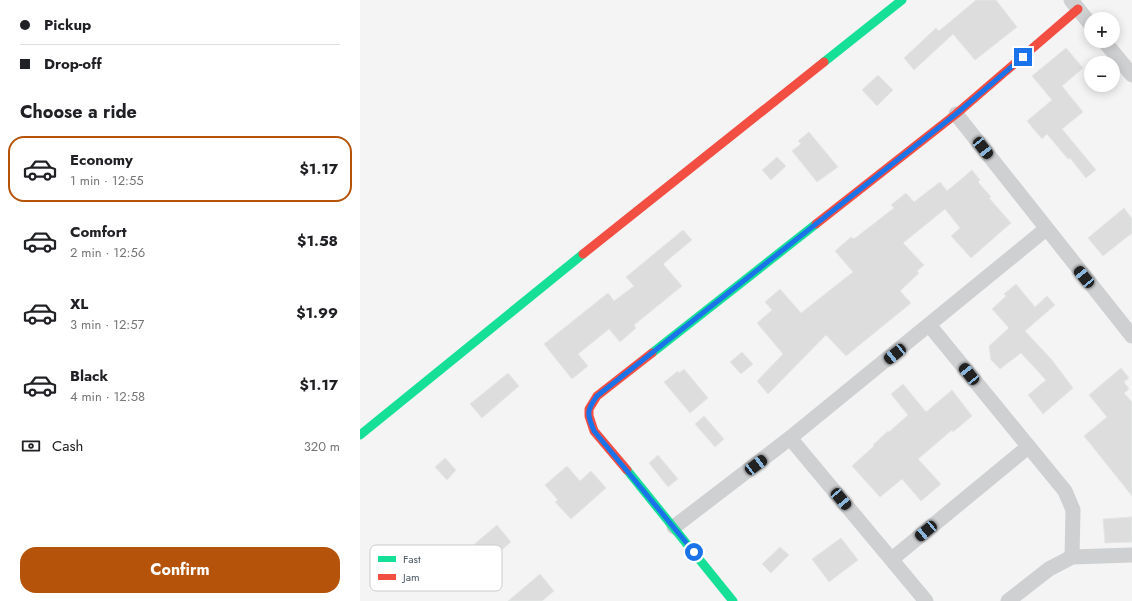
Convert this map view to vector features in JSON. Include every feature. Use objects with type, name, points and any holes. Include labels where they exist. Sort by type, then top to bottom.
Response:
[{"type":"street","points":[[360,435],[653,197],[902,0]]},
{"type":"street","points":[[733,601],[594,431],[588,416],[589,407],[597,396],[956,114],[1075,5],[1084,16]]},
{"type":"street","points":[[1110,48],[1132,75]]},
{"type":"street","points":[[956,114],[1046,230],[1132,336]]},
{"type":"street","points":[[674,527],[790,438],[930,326],[1046,230]]},
{"type":"street","points":[[930,326],[1065,491],[1073,510],[1072,557]]},
{"type":"street","points":[[790,438],[926,601]]},
{"type":"street","points":[[892,559],[1028,447]]},
{"type":"street","points":[[1008,601],[1049,569],[1072,557],[1132,555]]},
{"type":"building","points":[[976,0],[996,0],[1017,27],[975,60],[953,34],[914,70],[904,58],[936,28],[939,31]]},
{"type":"building","points":[[1066,48],[1083,68],[1062,86],[1083,112],[1062,129],[1096,170],[1086,178],[1070,158],[1068,159],[1047,134],[1042,139],[1027,121],[1052,100],[1032,76]]},
{"type":"building","points":[[878,75],[893,90],[877,106],[862,90]]},
{"type":"building","points":[[809,132],[838,167],[817,182],[792,151],[801,144],[798,141]]},
{"type":"building","points":[[777,157],[786,166],[771,180],[762,170]]},
{"type":"building","points":[[972,170],[980,180],[978,182],[991,197],[989,198],[1011,223],[971,258],[951,236],[960,228],[945,209],[903,243],[924,265],[917,271],[919,273],[900,291],[911,303],[846,356],[826,335],[768,394],[757,381],[783,354],[757,323],[772,310],[765,302],[780,289],[801,313],[853,272],[835,251],[851,237],[854,239],[894,208],[891,205],[906,193],[914,202],[940,182],[947,191]]},
{"type":"building","points":[[1124,208],[1132,219],[1132,233],[1103,256],[1088,238]]},
{"type":"building","points":[[683,230],[692,240],[663,264],[682,286],[634,325],[636,328],[620,342],[609,329],[578,354],[588,366],[572,379],[544,344],[608,293],[614,301],[634,286],[626,277]]},
{"type":"building","points":[[1016,284],[1035,307],[1047,296],[1055,305],[1025,331],[1052,360],[1073,388],[1043,414],[1028,395],[1046,380],[1021,353],[1000,369],[991,360],[989,346],[1009,328],[992,309],[1006,296],[1004,294]]},
{"type":"building","points":[[742,352],[753,364],[741,374],[730,362]]},
{"type":"building","points":[[1121,368],[1129,378],[1124,382],[1129,389],[1124,393],[1132,402],[1132,496],[1084,436],[1107,417],[1089,395]]},
{"type":"building","points":[[684,369],[708,398],[690,413],[664,382],[678,371],[679,373]]},
{"type":"building","points":[[508,373],[519,386],[482,418],[470,404]]},
{"type":"building","points":[[903,384],[926,412],[952,390],[972,416],[953,432],[952,430],[918,459],[941,484],[921,501],[902,479],[880,497],[852,466],[888,431],[889,432],[908,415],[891,394]]},
{"type":"building","points":[[704,416],[724,439],[715,447],[695,424]]},
{"type":"building","points":[[658,455],[678,479],[668,487],[649,463]]},
{"type":"building","points":[[445,458],[456,470],[447,480],[435,467]]},
{"type":"building","points":[[567,466],[580,481],[591,471],[606,488],[571,519],[555,502],[558,500],[545,485]]},
{"type":"building","points":[[1132,517],[1132,542],[1105,543],[1103,519]]},
{"type":"building","points":[[497,525],[511,542],[502,550],[502,545],[473,545]]},
{"type":"building","points":[[841,538],[858,560],[829,582],[812,559]]},
{"type":"building","points":[[780,547],[789,555],[771,573],[762,564]]},
{"type":"building","points":[[540,574],[554,591],[542,601],[508,601]]},
{"type":"traffic: fast","points":[[824,62],[902,0]]},
{"type":"traffic: fast","points":[[652,353],[816,224]]},
{"type":"traffic: fast","points":[[360,435],[583,254]]},
{"type":"traffic: fast","points":[[627,470],[733,601]]},
{"type":"traffic: jam","points":[[816,224],[956,114],[1078,9]]},
{"type":"traffic: jam","points":[[583,254],[824,62]]},
{"type":"traffic: jam","points":[[627,470],[594,431],[589,416],[589,409],[597,396],[652,353]]},
{"type":"route","points":[[694,552],[594,431],[588,416],[589,407],[597,396],[956,114],[1023,57]]}]
